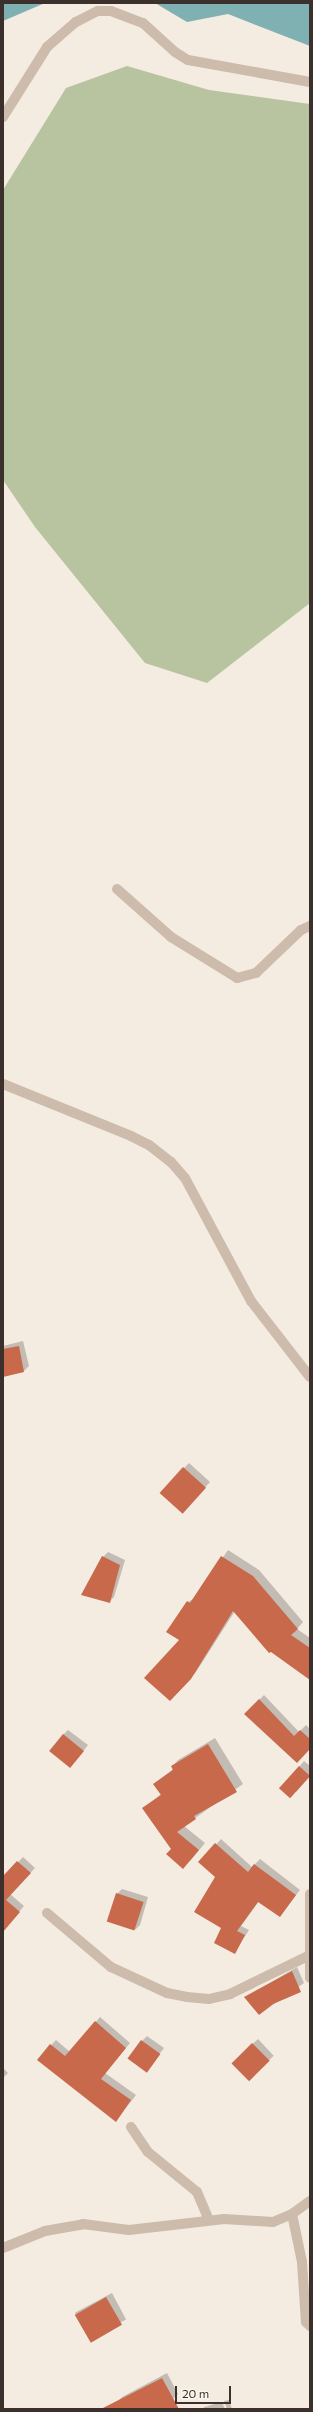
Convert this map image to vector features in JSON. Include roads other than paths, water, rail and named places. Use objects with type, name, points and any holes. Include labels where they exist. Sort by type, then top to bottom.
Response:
[{"type":"street","points":[[3,117],[47,47],[76,22],[98,11],[111,11],[144,23],[175,52],[188,60],[310,82]]},
{"type":"street","points":[[117,889],[171,937],[237,978],[256,973],[301,930],[310,926]]},
{"type":"street","points":[[3,1084],[131,1136],[149,1145],[171,1162],[192,1190],[251,1301],[310,1378]]},
{"type":"street","points":[[310,1894],[310,1978]]},
{"type":"street","points":[[47,1913],[111,1967],[168,1993],[187,1998],[209,1998],[230,1994],[310,1956]]},
{"type":"street","points":[[131,2127],[148,2152],[196,2192],[209,2220]]},
{"type":"street","points":[[3,2248],[45,2231],[83,2224],[129,2230],[209,2220],[273,2222],[292,2214],[310,2201]]},
{"type":"street","points":[[292,2214],[302,2262],[306,2322],[310,2326]]},
{"type":"water","points":[[3,3],[45,3],[3,21]]},
{"type":"water","points":[[155,3],[310,3],[310,46],[228,14],[187,22]]}]
